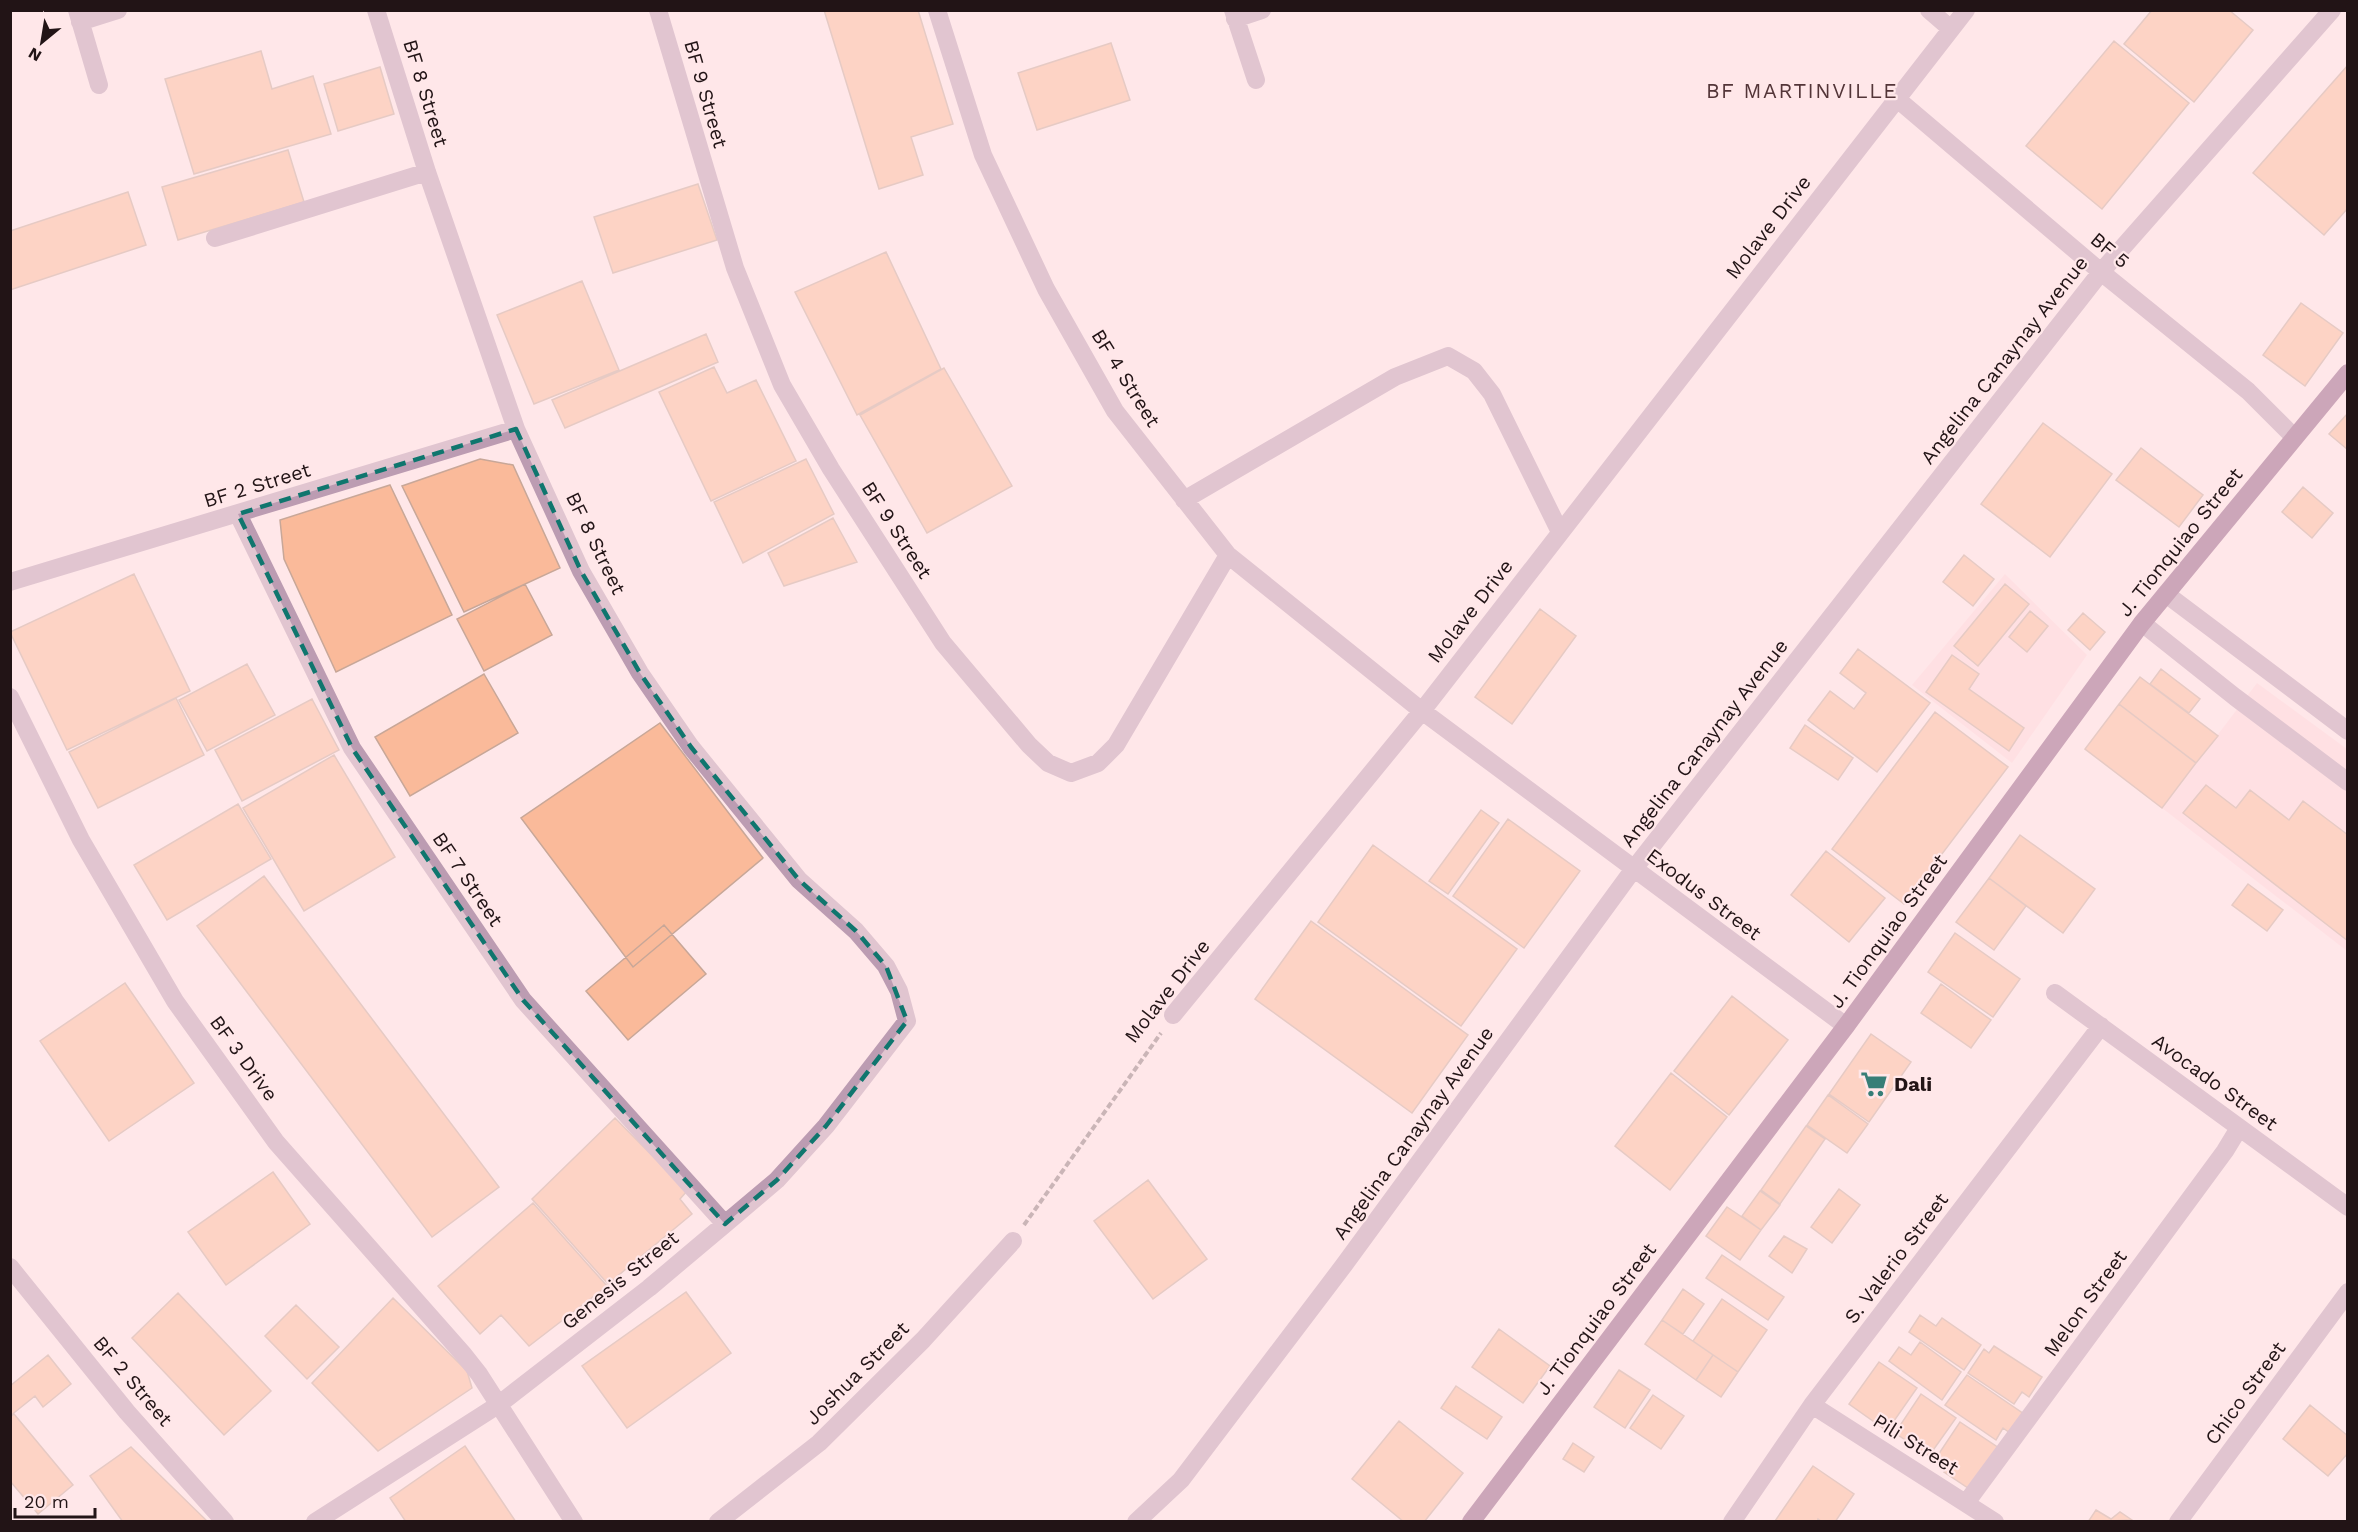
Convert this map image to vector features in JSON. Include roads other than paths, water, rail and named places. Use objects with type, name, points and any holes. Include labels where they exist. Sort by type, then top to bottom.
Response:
[{"type":"main road","name":"J. Tionquiao Street","points":[[1471,1521],[1846,1026],[2142,623],[2348,373]]},
{"type":"street","points":[[99,85],[78,16],[118,10]]},
{"type":"street","name":"BF 8 Street","points":[[376,10],[427,172],[516,429],[581,572],[640,673],[691,747],[799,880],[856,931],[886,966],[899,991],[907,1021]]},
{"type":"street","name":"BF 9 Street","points":[[658,10],[735,268],[782,385],[831,469],[943,643],[1029,745],[1048,763],[1071,773],[1098,763],[1116,745],[1228,555]]},
{"type":"street","name":"BF 4 Street","points":[[937,10],[983,155],[1046,289],[1115,411],[1228,555],[1422,711]]},
{"type":"street","points":[[1256,80],[1234,15],[1262,10]]},
{"type":"street","points":[[1929,10],[1951,29]]},
{"type":"street","name":"Molave Drive","points":[[1173,1015],[1422,711],[1966,10]]},
{"type":"street","name":"Angelina Canaynay Avenue","points":[[1136,1521],[1181,1480],[1344,1265],[1633,870],[2102,272],[2332,10]]},
{"type":"street","name":"BF 5","points":[[1896,98],[2102,272],[2248,391],[2294,437]]},
{"type":"street","points":[[215,238],[427,172]]},
{"type":"street","points":[[1184,500],[1395,377],[1448,356],[1474,371],[1492,394],[1560,532]]},
{"type":"street","name":"BF 2 Street","points":[[10,582],[516,429]]},
{"type":"street","name":"BF 7 Street","points":[[237,514],[352,748],[523,1000],[725,1224]]},
{"type":"street","points":[[2166,594],[2348,731]]},
{"type":"street","points":[[2142,623],[2348,782]]},
{"type":"street","name":"BF 3 Drive","points":[[10,697],[81,840],[176,1001],[276,1142],[464,1354],[574,1521]]},
{"type":"street","name":"Exodus Street","points":[[1422,711],[1633,870],[1846,1026]]},
{"type":"street","name":"Avocado Street","points":[[2055,993],[2348,1207]]},
{"type":"street","name":"Genesis Street","points":[[315,1521],[498,1405],[649,1288],[725,1224],[777,1180],[826,1126],[907,1021]]},
{"type":"street","name":"S. Valerio Street","points":[[1732,1521],[1812,1405],[2101,1026]]},
{"type":"street","name":"Melon Street","points":[[1966,1503],[2225,1151],[2239,1128]]},
{"type":"street","name":"Joshua Street","points":[[718,1521],[819,1443],[923,1340],[1013,1241]]},
{"type":"street","name":"BF 2 Street","points":[[10,1267],[127,1412],[225,1521]]},
{"type":"street","name":"Chico Street","points":[[2178,1521],[2348,1292]]},
{"type":"street","name":"Pili Street","points":[[1812,1405],[1995,1521]]},
{"type":"place","name":"Dali","points":[[1874,1084]]},
{"type":"district","name":"BF MARTINVILLE","points":[[1802,91]]}]
